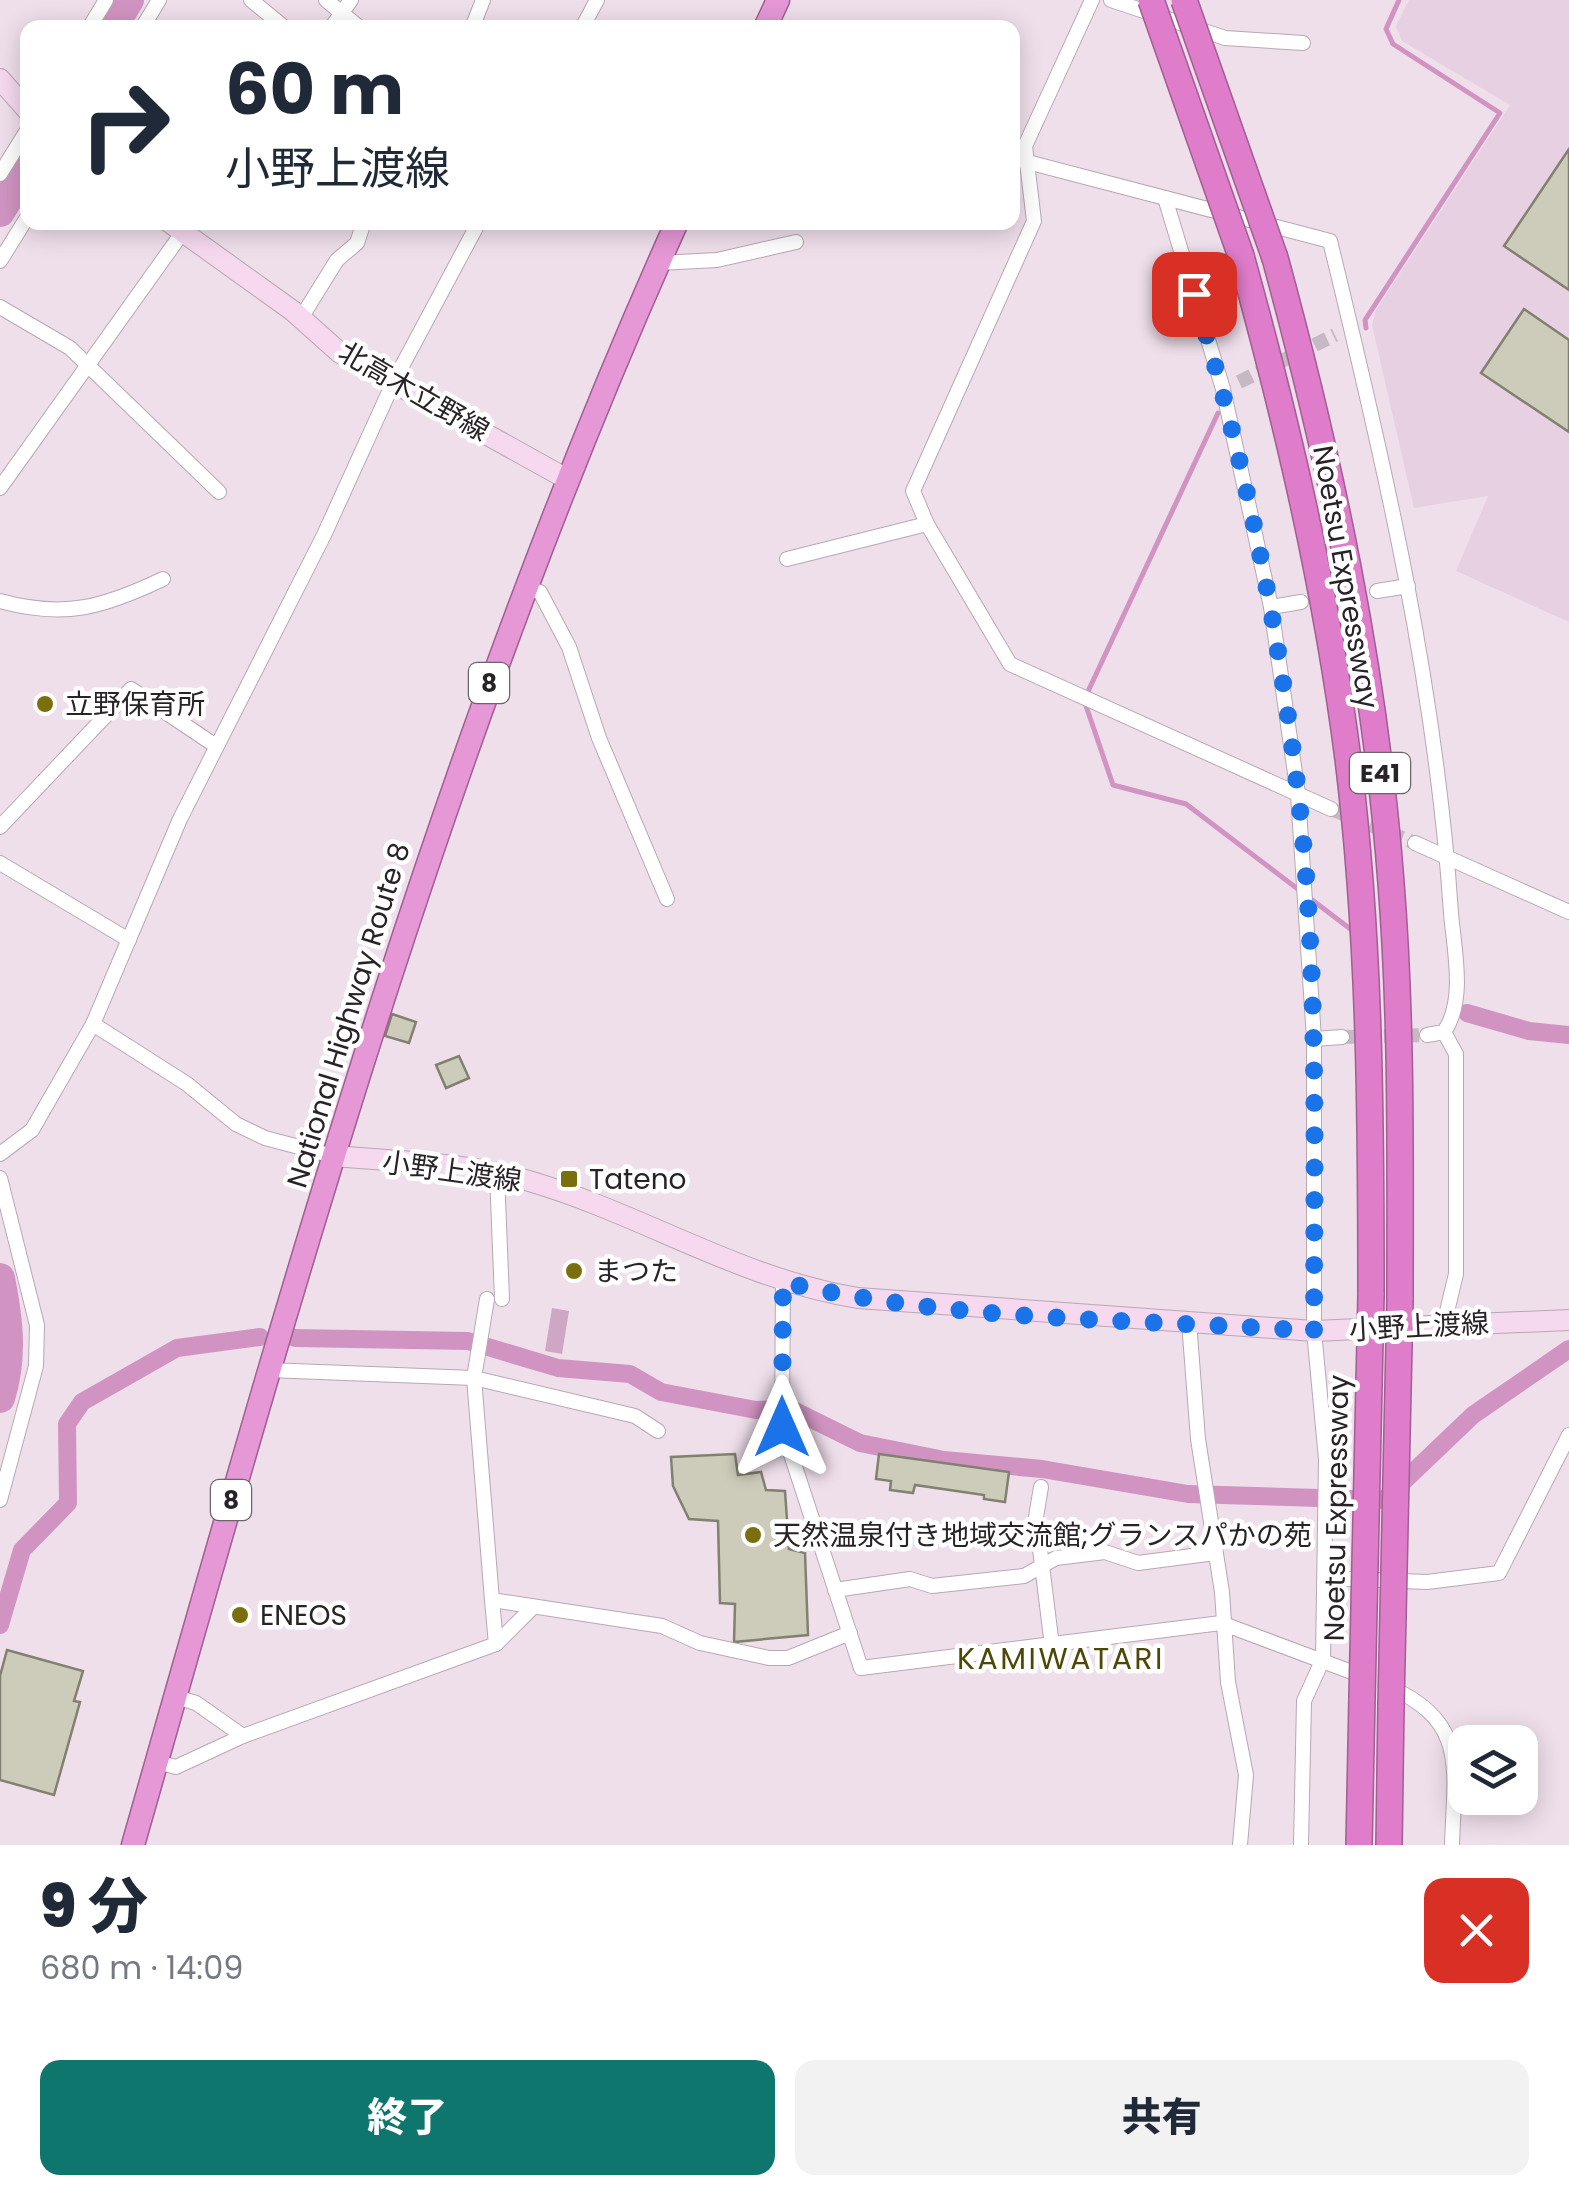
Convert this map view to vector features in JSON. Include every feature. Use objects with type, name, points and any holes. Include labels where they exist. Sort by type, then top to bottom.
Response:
[{"type":"highway","name":"Noetsu Expressway","points":[[1152,0],[1241,256],[1303,500],[1348,760],[1367,975],[1371,1295],[1360,1845]]},
{"type":"highway","name":"Noetsu Expressway","points":[[1184,0],[1274,258],[1340,524],[1378,757],[1398,987],[1400,1299],[1389,1845]]},
{"type":"highway","name":"National Highway Route 8","points":[[133,1845],[268,1370],[436,832],[523,587],[673,230]]},
{"type":"main road","points":[[0,78],[20,101]]},
{"type":"main road","name":"北高木立野線","points":[[186,230],[340,353],[568,479]]},
{"type":"main road","name":"小野上渡線","points":[[333,1156],[530,1181],[783,1282],[858,1298],[1314,1331],[1569,1320]]},
{"type":"street","points":[[250,0],[275,20]]},
{"type":"street","points":[[326,0],[346,6]]},
{"type":"street","points":[[1020,155],[1092,0]]},
{"type":"street","points":[[1110,0],[1225,38],[1303,44]]},
{"type":"street","points":[[0,174],[20,142]]},
{"type":"street","points":[[1020,160],[1330,241],[1408,586],[1447,856],[1456,990],[1452,1020],[1444,1032],[1428,1035]]},
{"type":"street","points":[[1020,167],[1034,221],[913,491],[927,524],[1010,664],[1331,809]]},
{"type":"street","points":[[1166,198],[1223,390],[1271,607],[1298,794],[1314,1039],[1314,1331],[1326,1459],[1323,1659],[1304,1702],[1301,1845]]},
{"type":"street","points":[[0,261],[20,229]]},
{"type":"street","points":[[0,488],[178,230]]},
{"type":"street","points":[[301,318],[337,260],[357,243],[361,230]]},
{"type":"street","points":[[0,1154],[32,1130],[93,1024],[180,819],[324,535],[394,381],[474,230]]},
{"type":"street","points":[[659,262],[717,260],[796,242]]},
{"type":"street","points":[[0,308],[88,364],[220,492]]},
{"type":"street","points":[[1335,335],[1351,326]]},
{"type":"street","points":[[1223,390],[1238,382]]},
{"type":"street","points":[[786,559],[927,524]]},
{"type":"street","points":[[0,601],[27,608],[79,611],[163,580]]},
{"type":"street","points":[[1377,591],[1408,586]]},
{"type":"street","points":[[523,587],[540,592],[568,647],[600,738],[666,899]]},
{"type":"street","points":[[1271,607],[1301,602]]},
{"type":"street","points":[[0,826],[131,689],[216,746]]},
{"type":"street","points":[[1415,844],[1569,912]]},
{"type":"street","points":[[0,863],[129,940]]},
{"type":"street","points":[[93,1024],[187,1084],[236,1124],[265,1138],[333,1156]]},
{"type":"street","points":[[1444,1032],[1456,1054],[1456,1274],[1444,1324]]},
{"type":"street","points":[[1314,1039],[1342,1037]]},
{"type":"street","points":[[496,1644],[474,1378],[476,1345],[494,1299],[497,1174]]},
{"type":"street","points":[[0,1178],[37,1325],[36,1366],[0,1500]]},
{"type":"street","points":[[783,1282],[782,1427],[861,1668],[1222,1623],[1323,1659],[1418,1700],[1446,1728],[1454,1765],[1452,1845]]},
{"type":"street","points":[[1189,1322],[1214,1553],[1222,1592],[1222,1623],[1246,1775],[1240,1845]]},
{"type":"street","points":[[268,1370],[474,1378],[635,1416],[658,1432]]},
{"type":"street","points":[[1325,1578],[1427,1582],[1499,1574],[1569,1436]]},
{"type":"street","points":[[1041,1487],[1036,1517],[1052,1646]]},
{"type":"street","points":[[836,1590],[910,1579],[932,1586],[1024,1576],[1056,1558],[1105,1552],[1138,1563],[1214,1553]]},
{"type":"street","points":[[492,1600],[662,1626],[700,1643],[769,1658],[788,1658],[850,1633]]},
{"type":"street","points":[[157,1762],[176,1767],[244,1736],[496,1644],[533,1606]]},
{"type":"street","points":[[176,1697],[196,1703],[244,1736]]},
{"type":"shaded area","points":[[1409,0],[1569,0],[1569,622],[1456,571],[1488,496],[1414,508],[1372,325],[1376,310],[1510,105],[1402,41],[1396,26]]},
{"type":"shaded area","points":[[552,1308],[569,1311],[562,1354],[545,1351]]},
{"type":"building","points":[[1569,149],[1569,290],[1504,246]]},
{"type":"building","points":[[1524,309],[1569,340],[1569,432],[1481,373]]},
{"type":"building","points":[[392,1014],[416,1022],[409,1043],[385,1036]]},
{"type":"building","points":[[459,1056],[469,1078],[446,1088],[436,1065]]},
{"type":"building","name":"天然温泉付き地域交流館;グランスパかの苑","points":[[735,1454],[738,1475],[761,1472],[766,1490],[785,1491],[789,1549],[805,1553],[808,1635],[734,1642],[735,1604],[720,1603],[718,1521],[689,1519],[673,1486],[671,1457]]},
{"type":"building","points":[[879,1454],[1009,1472],[1005,1502],[915,1485],[913,1493],[890,1490],[891,1481],[876,1479]]},
{"type":"building","points":[[7,1650],[83,1671],[74,1701],[80,1702],[54,1795],[0,1780],[0,1676]]},
{"type":"waterway","points":[[117,20],[129,0]]},
{"type":"waterway","points":[[1366,328],[1365,320],[1500,113],[1393,44],[1386,29],[1399,0]]},
{"type":"waterway","points":[[0,212],[20,178]]},
{"type":"waterway","points":[[1218,413],[1084,700],[1113,785],[1186,804],[1353,931]]},
{"type":"waterway","points":[[1467,1013],[1529,1031],[1569,1035]]},
{"type":"waterway","points":[[0,1278],[8,1338],[0,1398]]},
{"type":"waterway","points":[[0,1625],[22,1550],[68,1503],[67,1424],[82,1402],[177,1348],[260,1337]]},
{"type":"waterway","points":[[295,1338],[468,1341],[558,1368],[630,1374],[661,1392],[756,1410],[791,1409],[860,1443],[944,1460],[1042,1469],[1188,1494],[1384,1500],[1473,1415],[1569,1349]]},
{"type":"tunnel","points":[[1239,382],[1335,335]]},
{"type":"tunnel","points":[[1331,809],[1415,843]]},
{"type":"tunnel","points":[[1342,1037],[1427,1035]]},
{"type":"place","name":"立野保育所","points":[[45,704]]},
{"type":"place","name":"Tateno","points":[[569,1179]]},
{"type":"place","name":"まつた","points":[[574,1271]]},
{"type":"place","name":"天然温泉付き地域交流館;グランスパかの苑","points":[[753,1535]]},
{"type":"place","name":"ENEOS","points":[[240,1615]]},
{"type":"district","name":"KAMIWATARI","points":[[1061,1659]]},
{"type":"route","points":[[782,1427],[783,1282],[858,1298],[1002,1312],[1314,1331],[1314,1039],[1298,794],[1271,607],[1223,390],[1194,294]]}]
